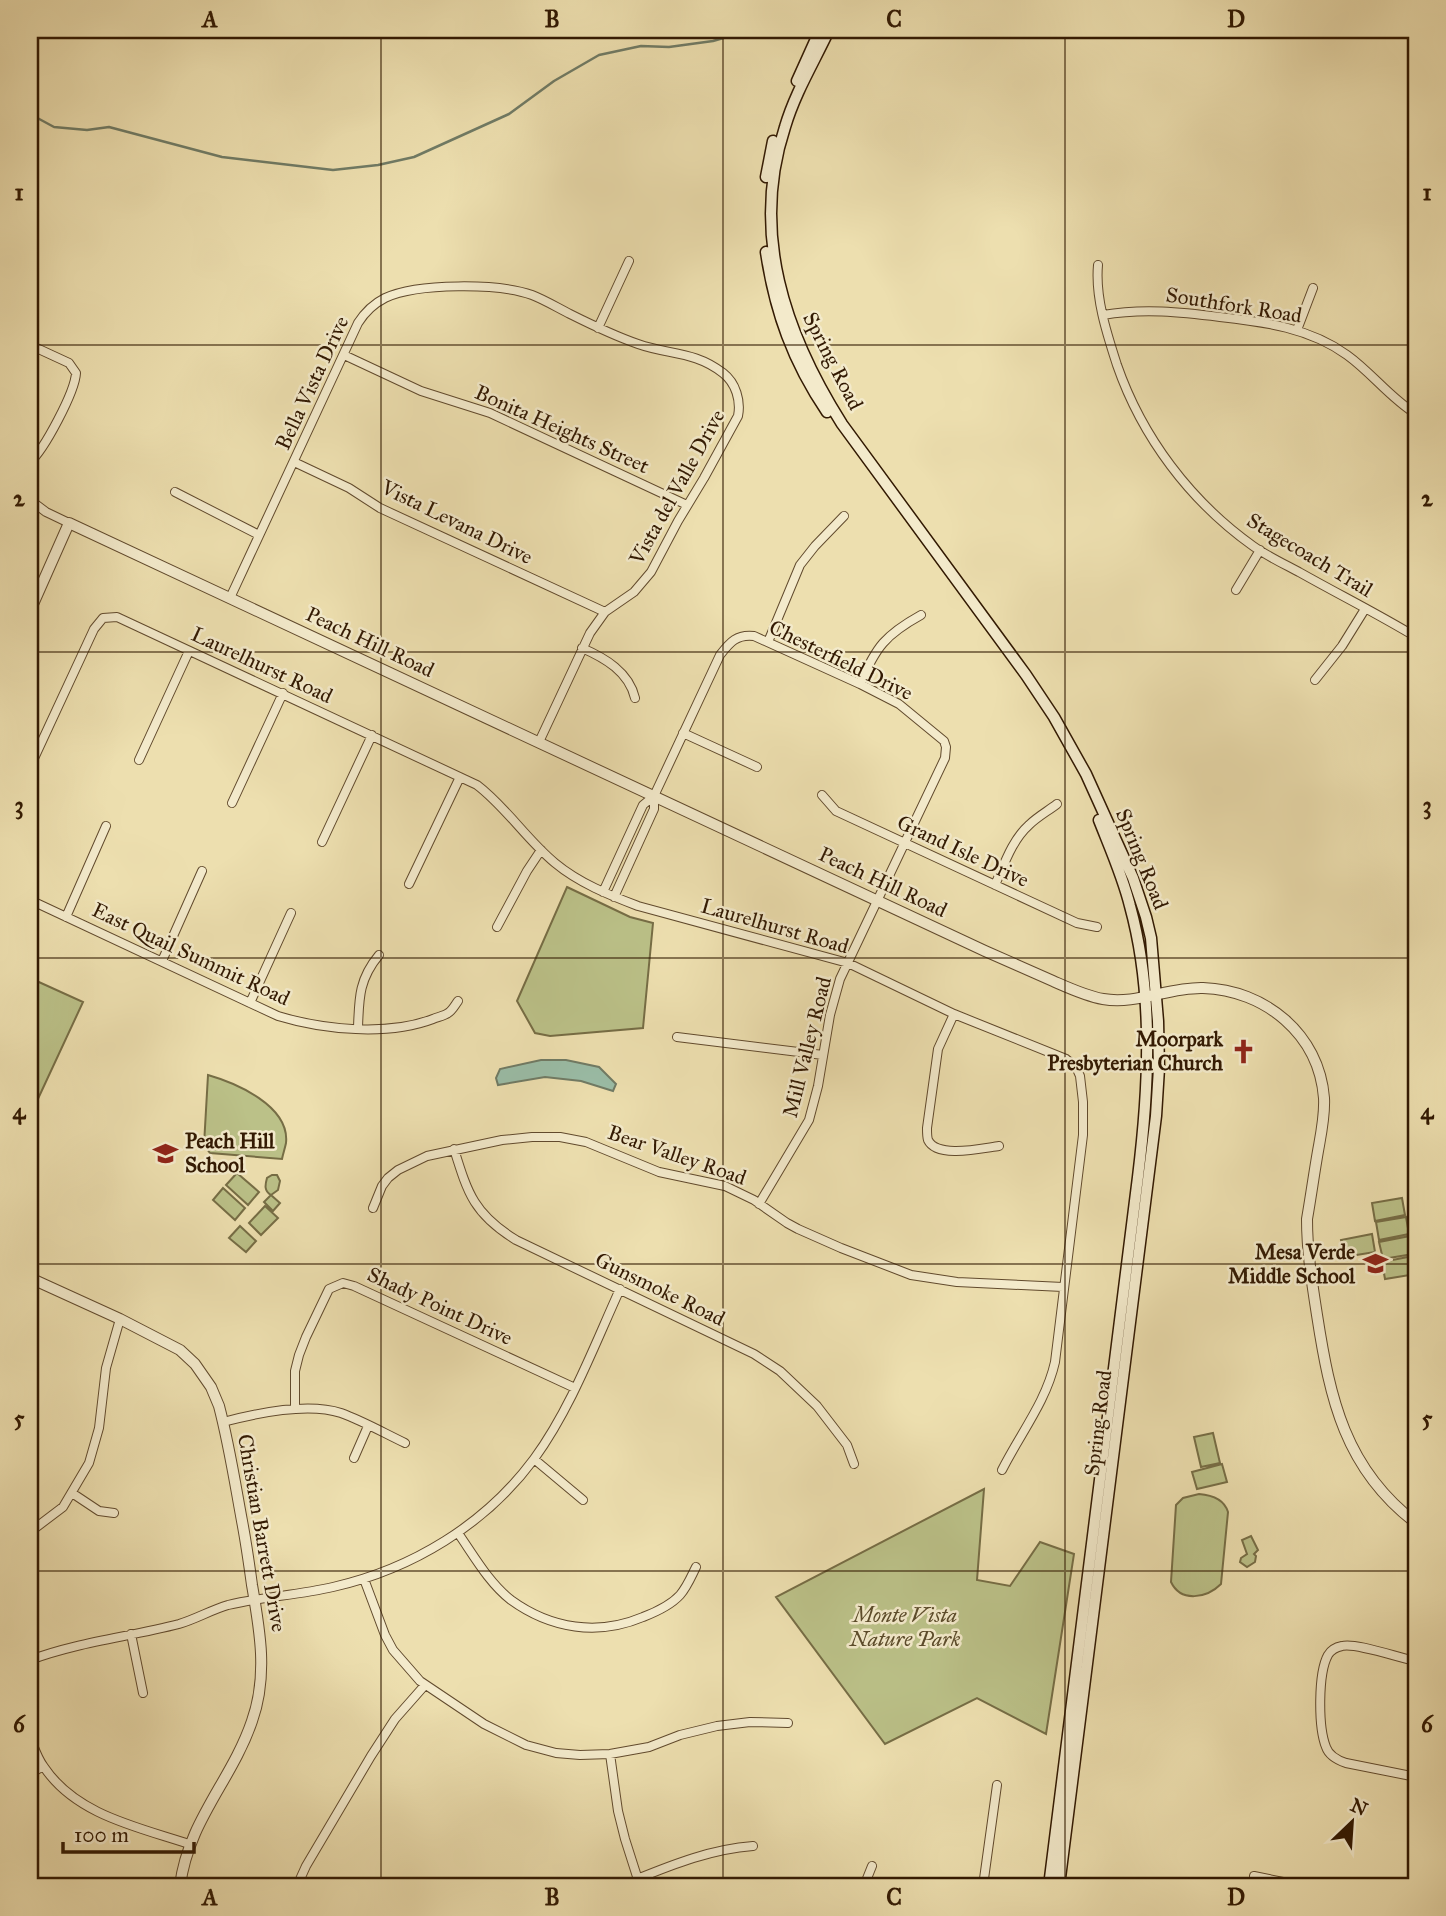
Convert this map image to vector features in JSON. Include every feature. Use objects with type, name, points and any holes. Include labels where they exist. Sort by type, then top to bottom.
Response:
[{"type":"main road","name":"Spring Road","points":[[813,55],[820,30]]},
{"type":"main road","name":"Spring Road","points":[[829,30],[813,55],[778,125],[768,158],[764,192],[766,251],[773,290],[786,335],[798,366],[844,439],[947,576],[1041,707],[1060,738],[1092,803],[1130,904],[1151,995],[1159,1068],[1156,1116],[1059,1886]]},
{"type":"main road","name":"Spring Road","points":[[1049,1886],[1143,1135],[1151,995]]},
{"type":"street","points":[[598,328],[629,261]]},
{"type":"street","name":"Stagecoach Trail","points":[[1098,265],[1097,277],[1103,315],[1122,378],[1157,447],[1202,502],[1260,550],[1416,637]]},
{"type":"street","name":"Bella Vista Drive","points":[[230,598],[358,323],[369,308],[387,297],[418,289],[447,287],[514,290],[533,295],[598,328],[640,345],[699,359]]},
{"type":"street","points":[[1297,330],[1313,288]]},
{"type":"street","name":"Southfork Road","points":[[1103,315],[1143,310],[1168,311],[1297,330],[1326,341],[1348,355],[1395,399],[1416,414]]},
{"type":"street","points":[[30,345],[69,363],[76,373],[73,386],[46,441],[30,462]]},
{"type":"street","name":"Bonita Heights Street","points":[[344,355],[421,391],[490,413],[687,505]]},
{"type":"street","name":"Vista del Valle Drive","points":[[539,741],[590,633],[605,612],[634,592],[651,572],[735,422],[739,409],[737,394],[727,376],[699,359]]},
{"type":"street","name":"Vista Levana Drive","points":[[295,462],[349,488],[380,508],[605,612]]},
{"type":"street","points":[[175,492],[259,535]]},
{"type":"street","points":[[30,500],[46,512],[69,523],[30,611]]},
{"type":"street","points":[[768,642],[800,565],[844,516]]},
{"type":"street","name":"Peach Hill Road","points":[[69,523],[985,951],[1090,995],[1117,1000],[1208,988],[1246,996],[1283,1017],[1302,1037],[1321,1081],[1324,1111],[1307,1219],[1308,1256],[1332,1393],[1343,1428],[1360,1462],[1396,1506],[1416,1523]]},
{"type":"street","points":[[1236,590],[1260,550]]},
{"type":"street","points":[[1315,680],[1342,646],[1365,609]]},
{"type":"street","points":[[860,684],[883,642],[897,629],[921,615]]},
{"type":"street","name":"Laurelhurst Road","points":[[34,746],[94,629],[106,617],[123,619],[477,785],[492,796],[541,850],[567,873],[603,892],[638,906],[848,963],[954,1014],[1066,1059],[1076,1067],[1080,1076],[1083,1102],[1081,1154],[1060,1327],[1051,1377],[1031,1422],[1014,1446],[1002,1470]]},
{"type":"street","name":"Chesterfield Drive","points":[[683,733],[720,655],[729,643],[739,636],[751,635],[899,704],[944,741]]},
{"type":"street","points":[[582,648],[621,672],[629,680],[635,698]]},
{"type":"street","points":[[139,760],[189,651]]},
{"type":"street","points":[[232,803],[282,693]]},
{"type":"street","points":[[614,897],[654,809],[654,796],[683,733],[757,767]]},
{"type":"street","points":[[322,842],[372,735]]},
{"type":"street","name":"Mill Valley Road","points":[[759,1204],[809,1120],[836,988],[945,758],[944,741]]},
{"type":"street","points":[[31,761],[34,746]]},
{"type":"street","points":[[409,884],[460,777]]},
{"type":"street","name":"Grand Isle Drive","points":[[822,795],[836,811],[1077,923],[1097,927]]},
{"type":"street","points":[[603,892],[643,805],[654,796]]},
{"type":"street","points":[[995,885],[1023,831],[1057,804]]},
{"type":"street","points":[[66,917],[106,826]]},
{"type":"street","points":[[497,927],[541,850]]},
{"type":"street","points":[[162,961],[202,871]]},
{"type":"street","name":"East Quail Summit Road","points":[[30,900],[278,1016],[302,1023],[387,1029],[425,1022],[449,1013],[458,1001]]},
{"type":"street","points":[[250,1003],[291,913]]},
{"type":"street","points":[[358,1028],[360,991],[370,965],[379,955]]},
{"type":"street","points":[[954,1014],[938,1049],[927,1128],[928,1140],[937,1147],[959,1151],[999,1146]]},
{"type":"street","points":[[677,1037],[823,1055]]},
{"type":"street","name":"Bear Valley Road","points":[[373,1208],[388,1178],[427,1156],[502,1140],[532,1137],[573,1139],[659,1172],[716,1183],[734,1190],[798,1229],[911,1275],[957,1282],[1063,1287]]},
{"type":"street","name":"Gunsmoke Road","points":[[454,1149],[472,1200],[489,1220],[516,1240],[754,1354],[780,1371],[829,1421],[848,1445],[854,1464]]},
{"type":"street","name":"Christian Barrett Drive","points":[[30,1278],[180,1350],[195,1364],[211,1387],[223,1422],[255,1601],[262,1672],[256,1707],[244,1742],[189,1844],[180,1886]]},
{"type":"street","name":"Shady Point Drive","points":[[295,1409],[295,1371],[306,1337],[329,1289],[343,1283],[575,1388]]},
{"type":"street","points":[[30,1660],[64,1649],[178,1624],[228,1606],[331,1588],[391,1570],[458,1533],[502,1495],[534,1459],[552,1432],[620,1289]]},
{"type":"street","points":[[30,1532],[63,1507],[86,1472],[95,1446],[106,1368],[120,1320]]},
{"type":"street","points":[[223,1422],[295,1409],[323,1409],[339,1413],[405,1443]]},
{"type":"street","points":[[354,1458],[369,1426]]},
{"type":"street","points":[[534,1459],[583,1500]]},
{"type":"street","points":[[72,1493],[99,1511],[114,1513]]},
{"type":"street","points":[[458,1533],[484,1571],[510,1599],[535,1615],[573,1627],[608,1628],[651,1614],[679,1596],[696,1567]]},
{"type":"street","points":[[364,1578],[385,1635],[393,1650],[410,1670],[425,1685],[484,1724],[526,1745],[556,1753],[610,1754],[649,1747],[717,1726],[750,1722],[788,1723]]},
{"type":"street","points":[[131,1634],[143,1693]]},
{"type":"street","points":[[1416,1661],[1354,1645],[1343,1645],[1328,1655],[1320,1703],[1326,1747],[1335,1760],[1416,1777]]},
{"type":"street","points":[[297,1886],[371,1756],[395,1720],[425,1685]]},
{"type":"street","points":[[30,1737],[43,1766],[76,1800],[98,1812],[189,1844]]},
{"type":"street","points":[[610,1754],[618,1811],[639,1883],[667,1867],[716,1852],[752,1846]]},
{"type":"street","points":[[30,1774],[43,1766]]},
{"type":"street","points":[[984,1886],[997,1785]]},
{"type":"street","points":[[864,1886],[872,1866]]},
{"type":"street","points":[[1254,1876],[1303,1886]]},
{"type":"green space","points":[[567,887],[630,917],[653,923],[643,1028],[550,1036],[535,1033],[517,1001]]},
{"type":"green space","points":[[30,978],[83,1002],[30,1116]]},
{"type":"green space","points":[[208,1075],[246,1090],[270,1107],[285,1130],[286,1143],[282,1159],[210,1153],[204,1145]]},
{"type":"green space","points":[[237,1173],[259,1192],[248,1205],[226,1185]]},
{"type":"green space","points":[[277,1175],[280,1181],[278,1190],[271,1195],[266,1188],[267,1178]]},
{"type":"green space","points":[[223,1188],[245,1208],[235,1220],[213,1200]]},
{"type":"green space","points":[[271,1195],[280,1203],[273,1211],[264,1202]]},
{"type":"green space","points":[[1402,1198],[1405,1215],[1375,1221],[1372,1203]]},
{"type":"green space","points":[[265,1206],[278,1218],[261,1235],[249,1223]]},
{"type":"green space","points":[[1406,1217],[1409,1234],[1379,1240],[1376,1222]]},
{"type":"green space","points":[[240,1226],[256,1241],[246,1252],[229,1238]]},
{"type":"green space","points":[[1372,1234],[1375,1252],[1344,1257],[1341,1240]]},
{"type":"green space","points":[[1410,1236],[1413,1254],[1383,1259],[1379,1242]]},
{"type":"green space","points":[[1413,1256],[1416,1274],[1385,1279],[1382,1262]]},
{"type":"green space","points":[[1213,1433],[1220,1463],[1201,1467],[1194,1437]]},
{"type":"green space","points":[[1222,1464],[1227,1482],[1197,1489],[1192,1472]]},
{"type":"green space","name":"Monte Vista Nature Park","points":[[984,1489],[977,1580],[1010,1586],[1040,1542],[1074,1554],[1046,1734],[977,1698],[885,1744],[776,1597]]},
{"type":"green space","points":[[1199,1494],[1217,1498],[1228,1512],[1221,1584],[1209,1593],[1188,1596],[1175,1589],[1171,1582],[1176,1505],[1183,1498]]},
{"type":"green space","points":[[1251,1536],[1258,1550],[1254,1554],[1255,1562],[1247,1567],[1240,1562],[1247,1554],[1242,1540]]},
{"type":"shaded area","points":[[541,1060],[566,1060],[599,1067],[616,1084],[613,1091],[581,1081],[545,1077],[498,1085],[496,1078],[500,1069]]},
{"type":"waterway","points":[[30,114],[54,127],[87,130],[109,127],[222,157],[333,170],[378,165],[414,157],[509,114],[554,81],[599,55],[641,46],[669,47],[713,41],[751,30]]},
{"type":"place","name":"Moorpark Presbyterian Church","points":[[1243,1051]]},
{"type":"place","name":"Peach Hill School","points":[[165,1153]]},
{"type":"place","name":"Mesa Verde Middle School","points":[[1375,1264]]}]
